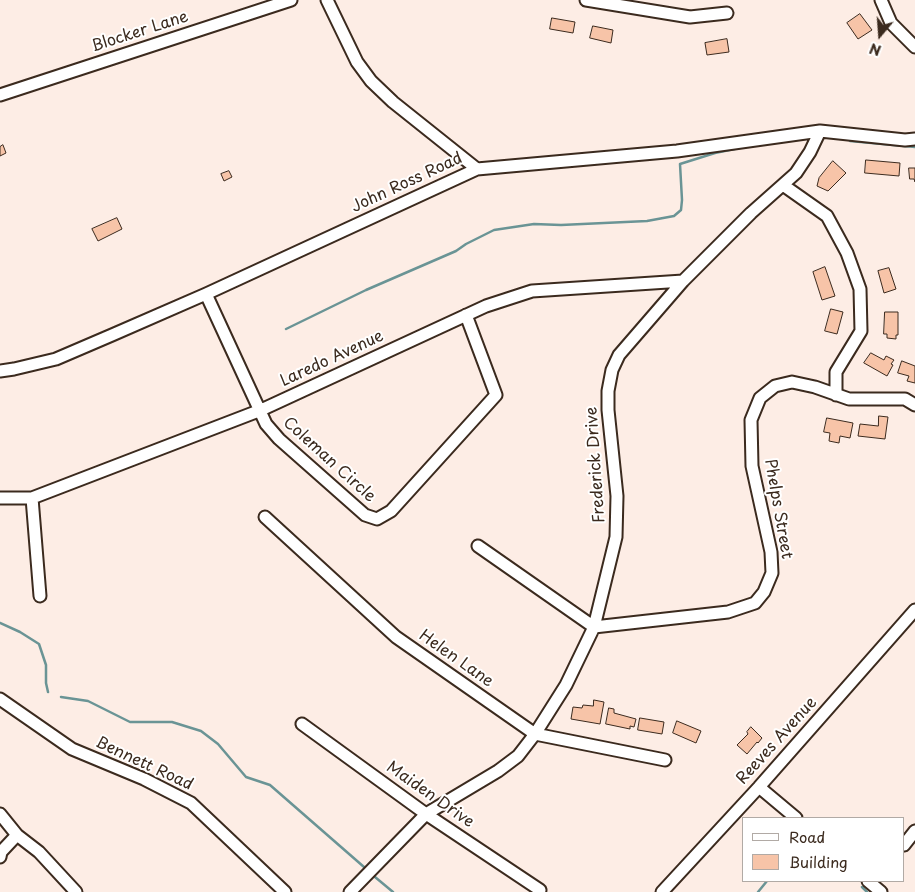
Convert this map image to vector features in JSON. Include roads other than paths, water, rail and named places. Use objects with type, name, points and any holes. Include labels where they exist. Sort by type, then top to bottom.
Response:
[{"type":"street","name":"Blocker Lane","points":[[0,95],[290,0]]},
{"type":"street","points":[[327,0],[357,62],[371,81],[393,102],[477,169]]},
{"type":"street","points":[[586,0],[690,17],[727,13]]},
{"type":"street","points":[[881,0],[892,23],[915,47]]},
{"type":"street","name":"John Ross Road","points":[[0,371],[56,359],[206,294],[477,169],[677,151],[820,131],[904,140],[915,139]]},
{"type":"street","name":"Frederick Drive","points":[[350,892],[426,814],[498,771],[518,756],[535,734],[566,685],[594,627],[616,537],[617,496],[608,410],[608,391],[612,370],[620,354],[683,281],[751,213],[796,173],[810,152],[820,131]]},
{"type":"street","points":[[783,184],[827,216],[847,253],[860,289],[861,331],[836,372],[836,395]]},
{"type":"street","name":"Laredo Avenue","points":[[0,498],[32,498],[260,410],[486,306],[532,291],[683,281]]},
{"type":"street","name":"Coleman Circle","points":[[206,294],[266,424],[279,439],[365,515],[377,519],[391,511],[496,395],[466,315]]},
{"type":"street","name":"Phelps Street","points":[[594,627],[728,612],[755,603],[764,592],[772,573],[772,552],[752,466],[751,420],[760,398],[775,386],[792,382],[815,387],[848,399],[905,399],[915,405]]},
{"type":"street","points":[[32,498],[40,596]]},
{"type":"street","name":"Helen Lane","points":[[265,517],[396,637],[535,734],[665,760]]},
{"type":"street","points":[[478,546],[594,627]]},
{"type":"street","name":"Reeves Avenue","points":[[667,890],[915,610]]},
{"type":"street","name":"Bennett Road","points":[[0,698],[72,749],[144,779],[191,804],[285,892]]},
{"type":"street","name":"Maiden Drive","points":[[302,724],[426,814],[540,890]]},
{"type":"street","points":[[759,787],[795,817]]},
{"type":"street","points":[[0,814],[17,835],[39,852],[76,892]]},
{"type":"street","points":[[905,844],[915,832]]},
{"type":"street","points":[[0,853],[17,835]]},
{"type":"waterway","points":[[850,141],[915,147]]},
{"type":"waterway","points":[[286,329],[366,290],[456,251],[494,230],[534,224],[561,225],[647,221],[674,216],[681,210],[680,164],[715,153],[749,146]]},
{"type":"waterway","points":[[0,623],[20,632],[39,644],[46,665],[48,692]]},
{"type":"waterway","points":[[61,697],[88,701],[130,722],[172,722],[201,731],[218,744],[246,777],[270,785],[364,867]]},
{"type":"waterway","points":[[375,877],[393,892]]},
{"type":"waterway","points":[[758,892],[766,882]]},
{"type":"waterway","points":[[862,887],[867,892]]}]
